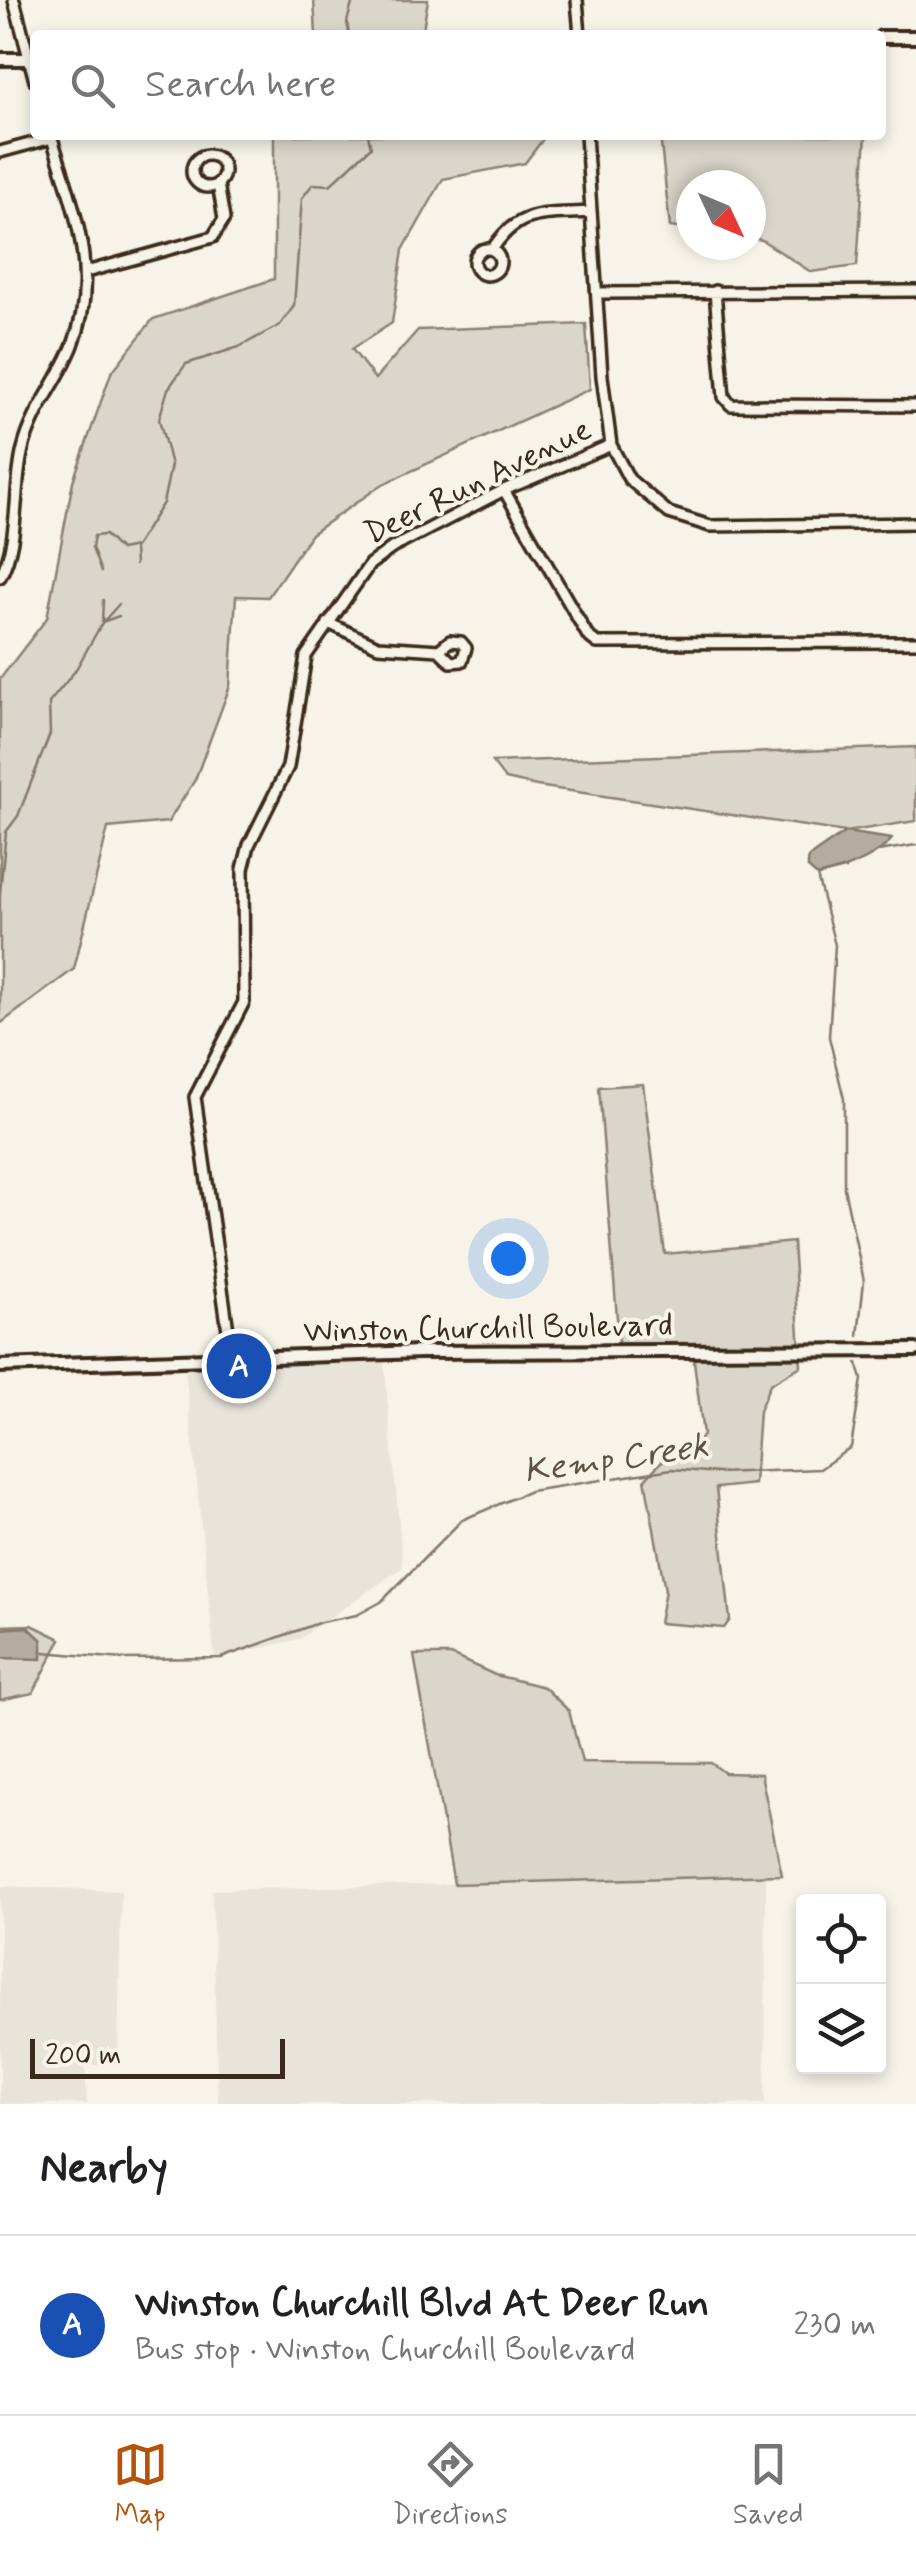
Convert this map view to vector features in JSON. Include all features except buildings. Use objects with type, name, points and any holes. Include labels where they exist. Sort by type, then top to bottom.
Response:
[{"type":"main road","points":[[886,37],[916,37]]},
{"type":"main road","points":[[0,60],[30,59]]},
{"type":"main road","name":"Winston Churchill Boulevard","points":[[0,1366],[440,1352],[916,1350]]},
{"type":"street","points":[[14,0],[30,52]]},
{"type":"street","points":[[577,0],[580,30]]},
{"type":"street","points":[[0,152],[39,140]]},
{"type":"street","points":[[0,577],[27,434],[73,345],[86,272],[82,238],[53,140]]},
{"type":"street","points":[[586,140],[602,376],[612,445],[617,464],[639,490],[668,513],[692,522],[916,523]]},
{"type":"street","points":[[86,272],[213,237],[224,219],[218,184]]},
{"type":"street","points":[[492,250],[505,229],[520,219],[591,212]]},
{"type":"street","points":[[715,291],[724,396],[731,405],[916,406]]},
{"type":"street","points":[[598,293],[916,291]]},
{"type":"street","name":"Deer Run Avenue","points":[[232,1359],[195,1097],[244,1002],[243,869],[249,844],[288,768],[306,656],[378,557],[504,490],[612,445]]},
{"type":"street","points":[[504,490],[588,636],[596,643],[916,642]]},
{"type":"street","points":[[328,622],[378,646],[438,650]]},
{"type":"shaded area","points":[[314,0],[428,0],[423,30],[316,30]]},
{"type":"shaded area","points":[[274,140],[542,140],[525,163],[443,179],[403,250],[392,323],[352,349],[375,379],[418,330],[586,324],[590,389],[383,484],[311,534],[268,597],[236,596],[230,686],[195,780],[168,822],[108,828],[74,969],[0,1024],[0,679],[47,618],[73,481],[111,373],[153,319],[274,279]]},
{"type":"shaded area","points":[[661,140],[866,140],[857,266],[811,272],[766,243],[766,170],[676,170],[676,228],[670,227]]},
{"type":"shaded area","points":[[916,747],[916,821],[845,832],[537,786],[505,779],[492,762]]},
{"type":"shaded area","points":[[845,832],[892,839],[867,858],[817,876],[808,868],[808,858]]},
{"type":"shaded area","points":[[643,1084],[665,1254],[793,1242],[801,1366],[770,1384],[759,1411],[754,1484],[716,1488],[730,1620],[724,1628],[659,1623],[665,1590],[645,1479],[662,1461],[690,1455],[703,1435],[692,1344],[619,1344],[599,1087]]},
{"type":"shaded area","points":[[384,1362],[403,1567],[299,1639],[215,1659],[185,1369]]},
{"type":"shaded area","points":[[32,1625],[61,1639],[33,1693],[0,1700],[0,1626]]},
{"type":"shaded area","points":[[28,1627],[42,1640],[42,1659],[0,1658],[0,1629]]},
{"type":"shaded area","points":[[414,1655],[451,1655],[495,1675],[544,1687],[569,1711],[582,1762],[711,1763],[725,1773],[761,1774],[782,1875],[454,1884]]},
{"type":"shaded area","points":[[766,1876],[765,2104],[218,2104],[212,1890]]},
{"type":"shaded area","points":[[0,1886],[121,1891],[118,2065],[85,2065],[87,2104],[0,2104]]},
{"type":"waterway","points":[[348,30],[353,0]]},
{"type":"waterway","points":[[101,572],[92,548],[94,536],[105,535],[120,550],[135,547],[163,503],[171,465],[159,419],[168,389],[186,364],[239,347],[280,325],[294,306],[302,198],[313,184],[330,185],[371,147],[369,140]]},
{"type":"waterway","points":[[134,548],[135,565]]},
{"type":"waterway","points":[[0,892],[6,832],[18,816],[50,734],[49,703],[75,671],[102,623],[103,600]]},
{"type":"waterway","points":[[103,622],[119,604]]},
{"type":"waterway","points":[[102,622],[119,616]]},
{"type":"waterway","name":"Kemp Creek","points":[[878,851],[916,845]]},
{"type":"waterway","name":"Kemp Creek","points":[[845,869],[817,876],[835,945],[829,1037],[844,1099],[844,1188],[864,1281],[858,1336]]},
{"type":"waterway","name":"Kemp Creek","points":[[43,1652],[123,1659],[221,1658],[321,1622],[357,1615],[381,1602],[462,1520],[530,1491],[672,1469],[718,1473],[820,1469],[851,1447],[862,1379],[857,1363]]},
{"type":"place","name":"Winston Churchill Blvd At Deer Run","points":[[239,1366]]}]
